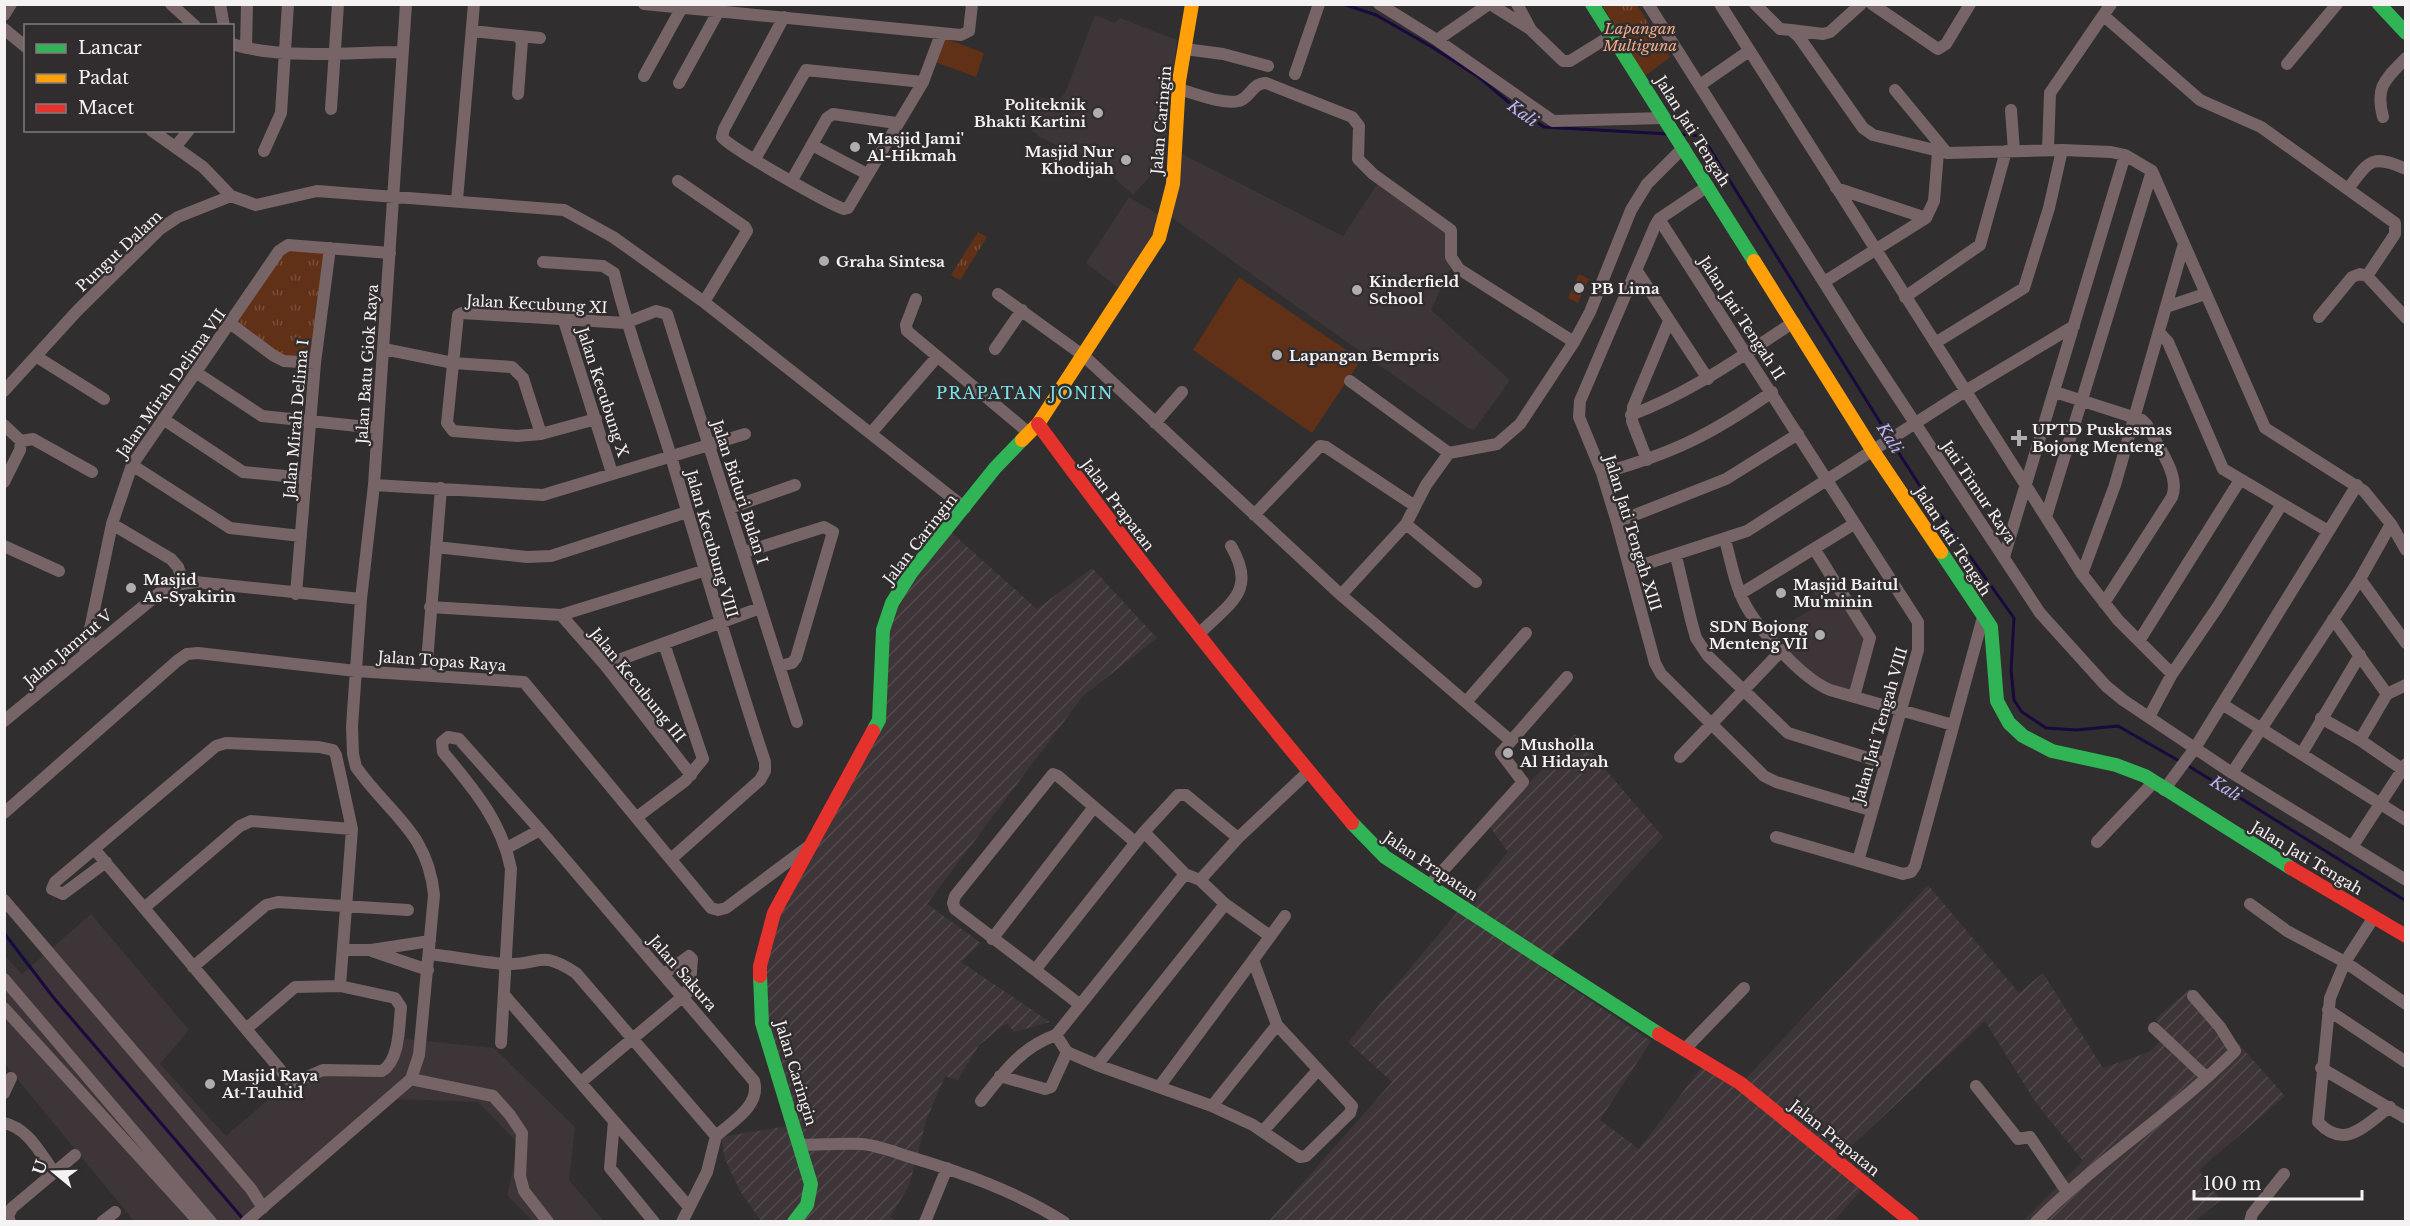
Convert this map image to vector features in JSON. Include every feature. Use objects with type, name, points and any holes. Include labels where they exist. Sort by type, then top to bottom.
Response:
[{"type":"main road","name":"Jalan Caringin","points":[[794,1221],[801,1216],[810,1201],[811,1184],[762,1023],[759,990],[760,966],[774,913],[879,720],[883,630],[892,603],[911,573],[995,468],[1034,429],[1139,272],[1159,238],[1168,215],[1177,145],[1179,89],[1192,4]]},
{"type":"main road","name":"Jalan Jati Tengah","points":[[1592,4],[1991,627],[1994,639],[1996,699],[2007,721],[2040,748],[2133,771],[2406,936]]},
{"type":"main road","points":[[2381,5],[2406,33]]},
{"type":"main road","name":"Jalan Prapatan","points":[[1034,429],[1308,772],[1367,841],[1429,886],[1684,1050],[1740,1083],[1912,1221]]},
{"type":"street","points":[[4,15],[11,4]]},
{"type":"street","points":[[171,4],[193,24]]},
{"type":"street","points":[[220,4],[224,24]]},
{"type":"street","points":[[246,48],[247,4]]},
{"type":"street","points":[[264,151],[281,113],[288,4]]},
{"type":"street","points":[[331,109],[338,4]]},
{"type":"street","name":"Jalan Batu Giok Raya","points":[[406,4],[391,195],[390,253],[374,485],[361,599],[352,726],[353,754],[360,773],[421,845],[428,861],[434,895],[430,941]]},
{"type":"street","points":[[456,200],[474,4]]},
{"type":"street","points":[[644,4],[941,34],[966,34],[969,31],[972,4]]},
{"type":"street","points":[[1350,381],[1449,453],[1487,447],[1497,444],[1510,435],[1574,342],[1590,312],[1631,210],[1675,133],[1553,121],[1437,40],[1379,4]]},
{"type":"street","points":[[1437,40],[1490,4],[1531,30],[1563,61],[1570,61],[1612,35]]},
{"type":"street","points":[[1517,4],[1531,30]]},
{"type":"street","name":"Jati Timur Raya","points":[[1648,4],[1824,282],[1911,426],[2004,557],[2040,613],[2067,645],[2106,686],[2149,717],[2232,773],[2406,880]]},
{"type":"street","points":[[1720,4],[2082,574],[2104,603],[2172,674]]},
{"type":"street","points":[[1755,4],[1780,29],[1823,34],[1830,32],[1861,4]]},
{"type":"street","points":[[1872,4],[1938,49],[1946,44],[1970,4]]},
{"type":"street","points":[[2048,150],[2050,93],[2111,4]]},
{"type":"street","points":[[2287,64],[2337,4]]},
{"type":"street","points":[[1295,74],[1319,5]]},
{"type":"street","points":[[644,76],[681,9]]},
{"type":"street","points":[[679,83],[718,12]]},
{"type":"street","points":[[2104,16],[2200,100],[2261,127],[2397,226],[2395,234],[2367,276]]},
{"type":"street","points":[[784,17],[724,129],[723,137],[726,143],[844,209],[848,208],[896,123],[923,81],[941,34]]},
{"type":"street","points":[[4,29],[24,45]]},
{"type":"street","points":[[1791,30],[1799,37],[1867,132],[1943,152],[2062,150],[2125,155],[2152,171],[2183,248],[2265,428],[2357,485],[2391,524],[2406,550]]},
{"type":"street","points":[[472,32],[540,38]]},
{"type":"street","points":[[517,36],[522,41],[518,94]]},
{"type":"street","points":[[234,45],[284,52],[401,52]]},
{"type":"street","points":[[1185,49],[1223,54],[1268,66]]},
{"type":"street","points":[[1700,86],[1749,51]]},
{"type":"street","points":[[2383,117],[2378,97],[2380,88],[2406,58]]},
{"type":"street","points":[[754,159],[806,70],[923,81]]},
{"type":"street","points":[[1179,89],[1235,101],[1245,98],[1255,86],[1266,83],[1357,121],[1359,126],[1358,159],[1373,174],[1451,230],[1451,257],[1454,264],[1574,342]]},
{"type":"street","points":[[1824,282],[1926,218],[1934,201],[1943,152],[1895,90]]},
{"type":"street","points":[[1905,297],[1980,245],[2010,151],[2011,110]]},
{"type":"street","points":[[792,180],[827,118],[833,114],[896,123]]},
{"type":"street","points":[[154,132],[176,146],[231,195],[256,205],[317,191],[564,210],[613,237],[704,302],[965,508]]},
{"type":"street","points":[[176,146],[187,132]]},
{"type":"street","points":[[812,145],[867,174]]},
{"type":"street","points":[[1935,343],[2024,288],[2049,208],[2062,150]]},
{"type":"street","points":[[2004,557],[2125,155]]},
{"type":"street","points":[[2348,189],[2367,163],[2372,160],[2378,159],[2406,169]]},
{"type":"street","points":[[2046,517],[2079,400],[2152,171]]},
{"type":"street","points":[[678,181],[745,227],[747,231],[704,302]]},
{"type":"street","points":[[1659,219],[1708,186]]},
{"type":"street","points":[[1836,188],[1926,218]]},
{"type":"street","name":"Pungut Dalam","points":[[4,391],[77,312],[160,229],[178,217],[231,195]]},
{"type":"street","name":"Jalan Jati Tengah XIII","points":[[1659,219],[1578,410],[1602,473],[1617,522],[1655,663],[1670,684],[1769,779],[1870,810]]},
{"type":"street","name":"Jalan Jati Tengah II","points":[[1659,219],[1826,479]]},
{"type":"street","name":"Jalan Mirah Delima VII","points":[[85,652],[112,524],[132,465],[284,246],[390,253]]},
{"type":"street","name":"Jalan Mirah Delima I","points":[[296,594],[315,363],[330,248]]},
{"type":"street","points":[[2082,574],[2115,485],[2183,248]]},
{"type":"street","name":"Jalan Kecubung VIII","points":[[543,262],[603,266],[614,273],[625,323],[671,458],[703,571],[765,762],[765,771],[760,780],[671,859]]},
{"type":"street","points":[[1637,271],[1708,379]]},
{"type":"street","points":[[2319,317],[2352,277],[2360,274],[2367,276],[2406,318]]},
{"type":"street","points":[[998,294],[1084,356],[1341,595],[1511,741]]},
{"type":"street","points":[[2166,307],[2205,294]]},
{"type":"street","points":[[916,299],[906,325],[907,331],[937,357],[1034,429]]},
{"type":"street","points":[[995,349],[1022,310]]},
{"type":"street","name":"Jalan Biduri Bulan I","points":[[625,323],[656,311],[667,314],[708,447],[745,552],[760,608],[797,722]]},
{"type":"street","name":"Jalan Kecubung XI","points":[[596,419],[541,434],[517,436],[453,431],[447,423],[457,319],[462,313],[625,323]]},
{"type":"street","name":"Jalan Kecubung X","points":[[564,321],[612,473]]},
{"type":"street","points":[[1647,460],[1631,415],[1640,386],[1669,321]]},
{"type":"street","points":[[1631,415],[1670,401],[1708,379],[1794,322]]},
{"type":"street","points":[[231,324],[284,361],[315,363]]},
{"type":"street","points":[[1630,569],[1725,540],[1756,525],[1966,390],[2074,326]]},
{"type":"street","points":[[2159,332],[2168,342],[2220,464],[2240,480],[2328,531]]},
{"type":"street","points":[[384,350],[453,363],[512,367],[519,371],[541,434]]},
{"type":"street","points":[[37,357],[104,399]]},
{"type":"street","points":[[871,433],[937,357]]},
{"type":"street","points":[[198,373],[262,416],[377,428]]},
{"type":"street","points":[[1155,423],[1182,392]]},
{"type":"street","points":[[1602,473],[1647,460],[1718,429],[1772,392]]},
{"type":"street","points":[[2055,392],[2134,417],[2147,424],[2173,477],[2172,496],[2104,603]]},
{"type":"street","points":[[164,419],[243,472],[306,478]]},
{"type":"street","points":[[4,425],[21,441]]},
{"type":"street","points":[[374,485],[543,495],[745,434]]},
{"type":"street","points":[[1617,522],[1693,494],[1726,479],[1798,434]]},
{"type":"street","points":[[21,441],[33,439],[92,472]]},
{"type":"street","points":[[4,482],[20,450],[21,441]]},
{"type":"street","points":[[1254,515],[1320,446],[1326,447],[1414,506]]},
{"type":"street","points":[[1341,595],[1406,524],[1414,506],[1449,453]]},
{"type":"street","points":[[132,465],[230,528],[301,536]]},
{"type":"street","name":"Jalan Jati Tengah VIII","points":[[1826,479],[1915,615],[1920,628],[1918,650],[1870,810],[1858,861]]},
{"type":"street","points":[[2139,641],[2240,480]]},
{"type":"street","points":[[729,508],[795,485]]},
{"type":"street","points":[[2097,842],[2184,764],[2357,485]]},
{"type":"street","points":[[426,674],[441,488]]},
{"type":"street","points":[[2149,717],[2172,674],[2219,605],[2282,504]]},
{"type":"street","points":[[436,547],[527,557],[551,556],[687,512]]},
{"type":"street","points":[[112,524],[171,559],[178,567],[183,582]]},
{"type":"street","points":[[1406,524],[1476,582]]},
{"type":"street","points":[[1740,594],[1854,524]]},
{"type":"street","points":[[2232,773],[2360,579],[2391,524]]},
{"type":"street","points":[[745,552],[824,527],[833,532],[796,658],[792,663],[780,666]]},
{"type":"street","points":[[1725,540],[1740,594],[1752,617],[1782,650],[1823,687],[1953,725]]},
{"type":"street","points":[[4,546],[59,571]]},
{"type":"street","points":[[1198,635],[1241,590],[1242,570],[1231,546]]},
{"type":"street","points":[[1815,550],[1870,638],[1854,697]]},
{"type":"street","points":[[1676,556],[1691,620],[1701,647],[1743,691],[1788,733],[1884,763]]},
{"type":"street","points":[[430,607],[561,615],[703,571]]},
{"type":"street","points":[[2360,579],[2406,643]]},
{"type":"street","name":"Jalan Jamrut V","points":[[4,721],[159,590],[183,582],[361,599]]},
{"type":"street","points":[[605,665],[760,608]]},
{"type":"street","name":"Jalan Kecubung III","points":[[561,615],[605,665],[691,775]]},
{"type":"street","points":[[1776,837],[1903,874],[1911,872],[1915,866],[1983,617]]},
{"type":"street","points":[[2333,619],[2387,694]]},
{"type":"street","points":[[1466,702],[1526,633]]},
{"type":"street","points":[[637,817],[691,775],[703,756],[664,644]]},
{"type":"street","points":[[1680,757],[1782,650]]},
{"type":"street","name":"Jalan Topas Raya","points":[[4,813],[187,654],[356,671],[524,682],[711,908],[718,910],[726,908],[810,845]]},
{"type":"street","points":[[2302,753],[2360,655]]},
{"type":"street","points":[[1429,886],[1523,782],[1521,776],[1501,753],[1567,677]]},
{"type":"street","points":[[2360,740],[2387,694],[2406,685]]},
{"type":"street","points":[[2222,704],[2406,820]]},
{"type":"street","points":[[2321,718],[2404,766],[2352,847]]},
{"type":"street","name":"Jalan Sakura","points":[[507,848],[482,800],[443,752],[442,742],[448,736],[459,739],[540,830],[754,1081],[758,1092],[753,1102],[716,1136]]},
{"type":"street","points":[[106,862],[63,894],[52,889],[55,882],[216,746],[226,743],[319,747],[333,750],[352,829],[348,906],[340,986]]},
{"type":"street","points":[[1200,880],[1238,838],[1308,772]]},
{"type":"street","points":[[1078,1004],[992,939],[955,909],[952,903],[962,887],[1053,774],[1135,842]]},
{"type":"street","points":[[1035,970],[1135,842],[1183,793],[1238,838]]},
{"type":"street","points":[[992,939],[1094,807]]},
{"type":"street","points":[[144,908],[240,826],[251,821],[352,829]]},
{"type":"street","points":[[501,1043],[512,887],[507,848],[540,830]]},
{"type":"street","points":[[1144,832],[1185,874],[1200,880],[1225,904],[1270,936]]},
{"type":"street","points":[[96,849],[144,908],[194,967],[246,1029],[289,1080],[295,1082],[323,1070],[382,1071],[387,1068],[396,1048],[400,1002],[389,995],[340,986],[295,987],[246,1029]]},
{"type":"street","points":[[981,1101],[1000,1076],[1029,1047],[1056,1035],[1078,1004],[1185,874]]},
{"type":"street","points":[[4,900],[251,1189],[260,1210]]},
{"type":"street","points":[[194,967],[266,905],[278,902],[408,910]]},
{"type":"street","points":[[1096,1065],[1225,904]]},
{"type":"street","points":[[2250,904],[2287,931],[2345,962],[2406,1004]]},
{"type":"street","points":[[1159,1087],[1285,916]]},
{"type":"street","points":[[2374,917],[2345,962],[2334,985],[2328,1010],[2321,1068],[2318,1122],[2338,1136],[2349,1136],[2390,1107]]},
{"type":"street","points":[[246,1221],[411,1079],[419,1055],[430,941],[371,950],[344,950]]},
{"type":"street","points":[[371,950],[428,970]]},
{"type":"street","points":[[430,954],[507,964],[544,958],[556,961],[576,973],[716,1136],[706,1172],[682,1221]]},
{"type":"street","points":[[581,1082],[683,996],[690,984],[692,959],[689,956],[664,974]]},
{"type":"street","points":[[1056,1035],[1067,1052],[1096,1065],[1212,1106],[1263,1131],[1303,1158],[1350,1113],[1350,1103],[1277,1025],[1253,960]]},
{"type":"street","points":[[4,979],[211,1221]]},
{"type":"street","points":[[1684,1050],[1744,988]]},
{"type":"street","points":[[505,996],[689,1207]]},
{"type":"street","points":[[2036,1221],[2235,1049],[2193,996]]},
{"type":"street","points":[[4,1008],[200,1221]]},
{"type":"street","points":[[2328,1010],[2406,1062]]},
{"type":"street","points":[[1212,1106],[1277,1025]]},
{"type":"street","points":[[2154,1029],[2205,1076]]},
{"type":"street","points":[[1000,1076],[1045,1089],[1050,1087],[1067,1052]]},
{"type":"street","points":[[2321,1068],[2406,1118]]},
{"type":"street","points":[[1263,1131],[1318,1070]]},
{"type":"street","points":[[4,1093],[11,1078]]},
{"type":"street","points":[[411,1079],[493,1096],[522,1133],[520,1176],[524,1191],[548,1221]]},
{"type":"street","points":[[1976,1086],[2018,1139],[2030,1137],[2067,1192]]},
{"type":"street","points":[[614,1121],[610,1168],[654,1221]]},
{"type":"street","points":[[4,1123],[14,1125],[24,1131],[54,1172]]},
{"type":"street","points":[[800,1145],[862,1144],[946,1168],[1038,1205],[1064,1221]]},
{"type":"street","points":[[10,1221],[8,1216],[12,1208],[75,1155]]},
{"type":"street","points":[[925,1221],[946,1168]]},
{"type":"street","points":[[2250,1221],[2252,1214],[2284,1174]]},
{"type":"street","points":[[102,1221],[115,1212]]},
{"type":"shaded area","name":"Politeknik Bhakti Kartini","points":[[1095,15],[1115,23],[1120,18],[1177,40],[1164,161],[1133,195],[1102,167],[1077,158],[1078,155],[1041,138],[1023,123],[1032,95],[1057,102],[1065,93]]},
{"type":"shaded area","name":"Kinderfield School","points":[[1176,151],[1343,236],[1378,183],[1446,233],[1450,270],[1431,310],[1510,380],[1474,430],[1468,428],[1168,215]]},
{"type":"shaded area","points":[[1129,197],[1161,216],[1121,290],[1086,263]]},
{"type":"shaded area","points":[[944,526],[1037,609],[1092,568],[1157,638],[1083,696],[927,904],[981,943],[961,962],[1050,1022],[1014,1032],[1007,1023],[979,1045],[958,1080],[945,1076],[926,1121],[909,1186],[890,1217],[896,1221],[761,1221],[740,1191],[725,1159],[721,1137],[793,1125],[762,1022],[772,914],[882,719],[882,630]]},
{"type":"shaded area","name":"SDN Bojong Menteng VII","points":[[1829,579],[1867,638],[1852,694],[1814,677],[1771,633],[1819,605],[1812,590]]},
{"type":"shaded area","points":[[1575,734],[1663,837],[1542,968],[1651,1041],[1600,1120],[1639,1149],[1702,1067],[1736,1089],[1928,885],[2019,993],[2043,973],[2103,1068],[2149,1052],[2168,1034],[2155,1019],[2190,989],[2285,1096],[2199,1170],[2221,1200],[2195,1221],[2023,1221],[2083,1161],[2036,1103],[1985,1021],[1842,1155],[1872,1178],[1834,1221],[1268,1222],[1392,1082],[1348,1042],[1508,852],[1489,826]]},
{"type":"shaded area","points":[[91,914],[189,1030],[160,1064],[226,1136],[282,1088],[319,1068],[380,1075],[394,1068],[405,1039],[494,1048],[575,1127],[569,1180],[604,1221],[533,1221],[507,1195],[519,1144],[478,1102],[393,1099],[256,1221],[134,1221],[5,1064],[4,955],[22,974]]},
{"type":"green space","name":"Lapangan Multiguna","points":[[1602,5],[1637,5],[1670,57],[1645,76]]},
{"type":"green space","points":[[944,38],[984,53],[976,77],[935,62]]},
{"type":"green space","points":[[978,232],[987,237],[960,280],[951,275]]},
{"type":"green space","points":[[330,248],[315,363],[284,361],[231,324],[279,251]]},
{"type":"green space","name":"PB Lima","points":[[1579,274],[1589,279],[1578,303],[1568,298]]},
{"type":"green space","name":"Lapangan Bempris","points":[[1239,277],[1361,360],[1312,433],[1193,350]]},
{"type":"waterway","name":"Kali","points":[[1343,4],[1376,15],[1432,47],[1480,78],[1512,105],[1544,127],[1668,134]]},
{"type":"waterway","name":"Kali","points":[[1680,134],[1702,136],[1888,435]]},
{"type":"waterway","name":"Kali","points":[[1891,441],[1920,486],[2014,618],[2011,670],[2014,700],[2022,712],[2046,728],[2076,730],[2118,726],[2181,762]]},
{"type":"waterway","name":"Kali","points":[[2187,765],[2406,901]]},
{"type":"waterway","points":[[4,933],[53,997],[244,1220]]},
{"type":"traffic: fast","points":[[1592,4],[1754,261]]},
{"type":"traffic: fast","points":[[2379,4],[2406,33]]},
{"type":"traffic: fast","points":[[873,731],[879,720],[883,630],[892,603],[911,573],[995,468],[1022,440]]},
{"type":"traffic: fast","points":[[1941,552],[1991,627],[1997,701],[2009,723],[2023,736],[2052,751],[2116,765],[2145,776],[2291,868]]},
{"type":"traffic: fast","points":[[1352,823],[1385,857],[1659,1034]]},
{"type":"traffic: fast","points":[[760,976],[762,1023],[811,1184],[807,1205],[794,1222]]},
{"type":"traffic: slow","points":[[1022,440],[1038,424],[1159,238],[1173,184],[1179,81],[1192,4]]},
{"type":"traffic: slow","points":[[1754,261],[1873,451],[1941,552]]},
{"type":"traffic: jam","points":[[1038,424],[1192,626],[1352,823]]},
{"type":"traffic: jam","points":[[760,976],[760,966],[774,913],[873,731]]},
{"type":"traffic: jam","points":[[2291,868],[2406,936]]},
{"type":"traffic: jam","points":[[1659,1034],[1740,1083],[1912,1222]]},
{"type":"place","name":"Politeknik Bhakti Kartini","points":[[1098,113]]},
{"type":"place","name":"Masjid Jami' Al-Hikmah","points":[[855,147]]},
{"type":"place","name":"Masjid Nur Khodijah","points":[[1126,160]]},
{"type":"place","name":"Graha Sintesa","points":[[824,261]]},
{"type":"place","name":"PB Lima","points":[[1579,288]]},
{"type":"place","name":"Kinderfield School","points":[[1357,290]]},
{"type":"place","name":"Lapangan Bempris","points":[[1277,355]]},
{"type":"place","name":"UPTD Puskesmas Bojong Menteng","points":[[2019,438]]},
{"type":"place","name":"Masjid As-Syakirin","points":[[131,588]]},
{"type":"place","name":"Masjid Baitul Mu'minin","points":[[1781,593]]},
{"type":"place","name":"SDN Bojong Menteng VII","points":[[1820,635]]},
{"type":"place","name":"Musholla Al Hidayah","points":[[1508,753]]},
{"type":"place","name":"Masjid Raya At-Tauhid","points":[[210,1084]]},
{"type":"district","name":"PRAPATAN JONIN","points":[[1025,393]]}]
